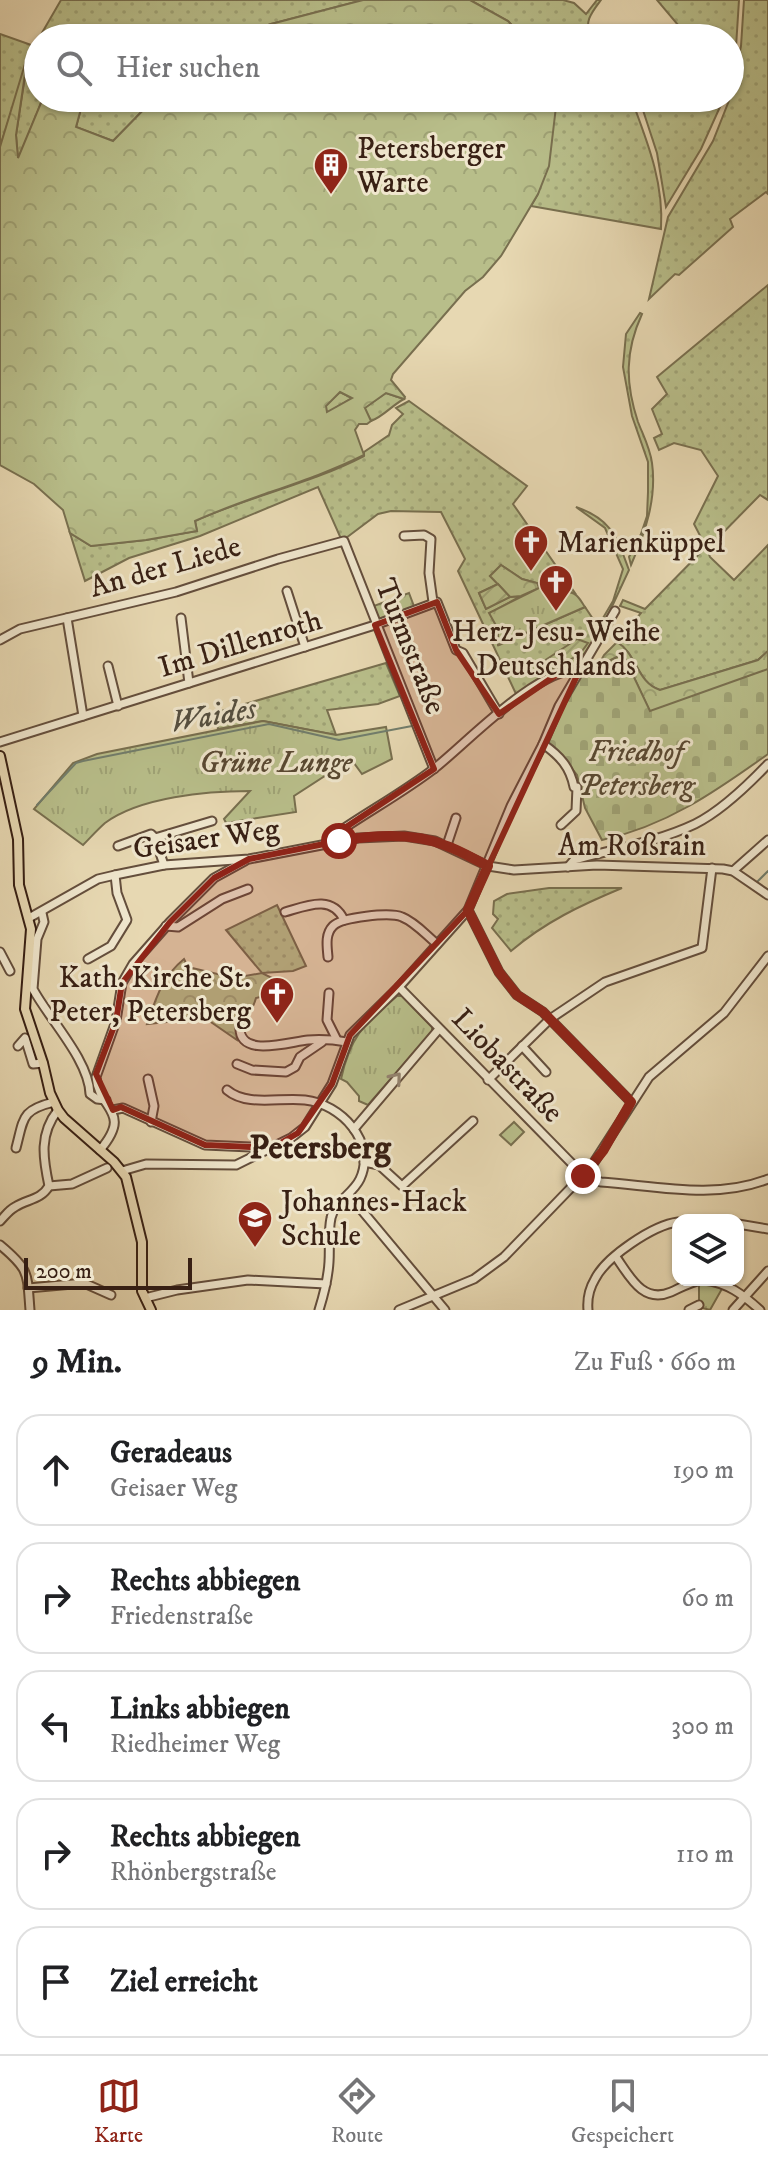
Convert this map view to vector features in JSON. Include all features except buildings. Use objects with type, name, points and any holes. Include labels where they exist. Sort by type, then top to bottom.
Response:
[{"type":"main road","points":[[0,756],[3,792],[18,839],[19,885],[29,918],[31,938],[25,1009],[56,1106],[70,1124],[122,1171],[131,1191],[142,1242],[142,1285],[151,1310]]},
{"type":"street","points":[[404,536],[424,535],[431,539],[429,573],[433,602]]},
{"type":"street","name":"An der Liede","points":[[0,640],[20,629],[176,592],[344,541]]},
{"type":"street","name":"Turmstraße","points":[[344,541],[434,769]]},
{"type":"street","points":[[287,591],[305,647]]},
{"type":"street","points":[[375,625],[437,602],[456,650],[463,653],[499,714]]},
{"type":"street","points":[[122,1171],[146,1164],[228,1166],[244,1163],[298,1133],[332,1084],[355,1029],[399,987],[468,910],[511,806],[559,706],[615,611]]},
{"type":"street","points":[[67,618],[83,716]]},
{"type":"street","points":[[181,618],[189,683]]},
{"type":"street","name":"Im Dillenroth","points":[[0,742],[375,625]]},
{"type":"street","points":[[108,666],[118,706]]},
{"type":"street","points":[[339,841],[337,833],[434,769],[524,693],[562,671],[580,669]]},
{"type":"street","points":[[543,744],[571,770],[574,787],[577,787],[576,811],[561,825]]},
{"type":"street","points":[[568,867],[574,860],[661,837],[707,817],[768,764]]},
{"type":"street","points":[[447,845],[456,818]]},
{"type":"street","points":[[155,838],[212,821]]},
{"type":"street","points":[[118,846],[151,834],[164,865]]},
{"type":"street","name":"Geisaer Weg","points":[[29,918],[98,879],[164,865],[249,859],[339,841],[404,836],[447,845],[488,866]]},
{"type":"street","points":[[733,871],[768,840]]},
{"type":"street","points":[[100,1150],[115,1127],[113,1110],[97,1086],[96,1077],[116,1021],[122,983],[133,964],[166,926],[214,878],[249,859]]},
{"type":"street","name":"Am Roßrain","points":[[488,866],[514,870],[597,865],[712,868],[733,871],[768,895]]},
{"type":"street","points":[[488,1080],[550,1019],[605,982],[702,948],[712,868]]},
{"type":"street","points":[[88,959],[111,946],[127,920],[117,893],[115,875]]},
{"type":"street","points":[[166,926],[178,927],[222,899],[248,889]]},
{"type":"street","points":[[285,912],[318,902],[331,905],[344,920]]},
{"type":"street","points":[[468,910],[499,972],[521,998],[539,1008],[631,1102]]},
{"type":"street","points":[[42,913],[44,922],[37,939],[33,989],[89,1076],[90,1094],[106,1100]]},
{"type":"street","points":[[328,957],[328,935],[334,924],[344,920],[398,915],[437,944]]},
{"type":"street","points":[[0,952],[10,971]]},
{"type":"street","points":[[399,1310],[467,1283],[491,1268],[583,1176],[655,1071],[724,1013],[768,956]]},
{"type":"street","name":"Liobastraße","points":[[399,987],[583,1176]]},
{"type":"street","points":[[329,993],[327,1020],[337,1040]]},
{"type":"street","points":[[240,1025],[239,1035],[254,1045],[277,1047],[309,1040],[347,1042]]},
{"type":"street","points":[[354,1129],[439,1029]]},
{"type":"street","points":[[18,1046],[25,1038],[30,1061],[33,1064],[43,1063]]},
{"type":"street","points":[[237,1064],[252,1070],[286,1072],[295,1067],[300,1057],[324,1040]]},
{"type":"street","points":[[522,1046],[546,1072]]},
{"type":"street","points":[[148,1079],[154,1106],[151,1122]]},
{"type":"street","points":[[227,1090],[240,1099],[307,1100],[321,1104],[339,1114],[354,1129],[362,1144],[364,1162],[361,1178],[331,1217],[326,1284],[319,1310]]},
{"type":"street","points":[[0,1221],[16,1206],[43,1195],[49,1186],[43,1147],[56,1106],[35,1106],[25,1114],[16,1148]]},
{"type":"street","points":[[113,1110],[123,1108],[205,1145],[272,1148]]},
{"type":"street","points":[[364,1162],[379,1165],[398,1186],[406,1184],[473,1121]]},
{"type":"street","points":[[49,1186],[72,1184],[107,1168]]},
{"type":"street","points":[[583,1176],[601,1182],[707,1191],[747,1186],[768,1179]]},
{"type":"street","points":[[349,1195],[445,1310]]},
{"type":"street","points":[[588,1310],[588,1294],[596,1276],[651,1229],[672,1224]]},
{"type":"street","points":[[744,1225],[768,1229]]},
{"type":"street","points":[[0,1245],[22,1263],[28,1277],[30,1310]]},
{"type":"street","points":[[616,1257],[640,1289],[648,1294],[667,1293],[682,1286]]},
{"type":"street","points":[[733,1310],[768,1271]]},
{"type":"street","points":[[145,1298],[248,1280],[326,1284]]},
{"type":"street","points":[[28,1288],[84,1283],[111,1295]]},
{"type":"street","points":[[727,1286],[760,1310]]},
{"type":"street","points":[[689,1310],[699,1305]]},
{"type":"highlighted area","points":[[437,602],[456,650],[499,714],[562,671],[580,669],[468,910],[350,1035],[332,1084],[298,1133],[272,1148],[205,1145],[121,1107],[113,1110],[96,1074],[116,1021],[122,983],[170,922],[214,878],[249,859],[339,841],[337,833],[434,769],[375,625]]},
{"type":"green space","points":[[61,0],[363,0],[271,24],[47,24]]},
{"type":"green space","points":[[363,0],[470,0],[511,24],[271,24]]},
{"type":"green space","points":[[470,0],[563,0],[574,3],[586,14],[597,0],[601,0],[588,24],[511,24]]},
{"type":"green space","points":[[657,0],[739,0],[737,24],[677,24]]},
{"type":"green space","points":[[744,0],[768,0],[768,194],[766,192],[730,219],[733,227],[649,299],[668,217],[713,141],[724,112],[744,112]]},
{"type":"green space","points":[[0,34],[24,42],[24,72],[0,147]]},
{"type":"green space","points":[[24,67],[16,135],[18,158],[37,112],[80,112],[76,127],[113,141],[141,112],[555,112],[549,166],[538,194],[501,256],[483,277],[465,291],[393,374],[391,380],[404,399],[386,393],[365,408],[371,421],[359,424],[355,430],[364,455],[195,521],[197,531],[91,546],[70,533],[63,510],[34,484],[0,465],[0,147]],"holes":[[[340,392],[352,398],[327,412],[326,406]]]},
{"type":"green space","points":[[24,83],[24,112],[37,112],[18,160],[16,135]]},
{"type":"green space","points":[[80,112],[141,112],[113,141],[76,127]]},
{"type":"green space","points":[[554,112],[636,112],[657,178],[661,229],[531,206],[538,194]]},
{"type":"green space","points":[[644,112],[718,112],[701,149],[666,207],[657,153]]},
{"type":"green space","points":[[768,285],[768,500],[760,495],[707,549],[710,557],[734,580],[768,545],[768,651],[758,660],[660,690],[646,681],[624,647],[617,642],[641,613],[620,606],[623,600],[645,609],[706,547],[694,524],[718,476],[701,450],[674,443],[659,450],[654,438],[662,434],[652,409],[667,394],[657,377]]},
{"type":"green space","points":[[640,313],[632,341],[629,380],[638,422],[651,457],[653,490],[645,528],[631,565],[629,557],[647,516],[648,462],[632,416],[623,367],[626,334]]},
{"type":"green space","points":[[340,392],[352,398],[327,413],[325,406]]},
{"type":"green space","points":[[386,393],[404,399],[371,421],[364,408]]},
{"type":"green space","points":[[409,401],[527,486],[513,504],[575,593],[570,592],[563,603],[547,583],[539,588],[537,583],[522,579],[501,565],[490,576],[498,584],[479,593],[486,609],[510,597],[521,596],[490,613],[498,629],[499,645],[585,607],[601,631],[578,662],[517,696],[458,571],[465,559],[441,512],[391,511],[378,514],[342,541],[318,487],[200,536],[129,558],[85,581],[70,533],[91,546],[197,531],[195,521],[364,456],[364,452],[389,435],[392,425],[403,414],[396,408]]},
{"type":"green space","points":[[576,507],[598,517],[612,531],[629,570],[603,626],[600,623],[613,601],[623,569],[605,528]]},
{"type":"green space","points":[[501,565],[522,579],[537,583],[539,588],[510,597],[490,576]]},
{"type":"green space","points":[[551,582],[559,590],[563,602],[564,592],[572,593],[585,607],[498,645],[498,629],[489,613]]},
{"type":"green space","points":[[498,584],[510,597],[486,609],[479,593]]},
{"type":"green space","points":[[409,593],[415,609],[378,623],[371,607]]},
{"type":"green space","points":[[577,639],[588,643],[579,655],[547,672],[541,663]]},
{"type":"green space","points":[[617,642],[624,647],[646,681],[660,690],[758,660],[768,651],[768,671],[650,712],[623,654],[598,666]]},
{"type":"green space","name":"Friedhof Petersberg","points":[[623,654],[650,711],[768,669],[768,754],[669,817],[602,840],[585,808],[577,775],[561,755],[545,743],[578,677]]},
{"type":"green space","points":[[386,663],[400,696],[378,704],[327,710],[336,735],[263,721],[218,729],[214,713]]},
{"type":"green space","name":"Grüne Lunge","points":[[263,721],[336,735],[386,727],[392,759],[362,774],[351,759],[294,796],[296,812],[226,823],[224,819],[250,791],[174,797],[120,814],[105,823],[83,845],[34,809],[73,763],[97,754]]},
{"type":"green space","points":[[549,888],[622,888],[564,915],[511,951],[492,928],[498,919],[493,914],[494,901],[507,894]]},
{"type":"green space","points":[[277,905],[306,966],[293,971],[262,973],[226,930]]},
{"type":"green space","points":[[184,959],[188,967],[234,978],[262,973],[272,978],[280,992],[256,998],[237,1040],[205,1018],[147,1024],[165,981]]},
{"type":"green space","points":[[397,996],[402,996],[432,1027],[432,1032],[368,1105],[359,1101],[359,1096],[341,1079],[349,1051],[360,1032]]},
{"type":"green space","points":[[514,1122],[524,1132],[511,1145],[500,1135]]},
{"type":"green space","points":[[699,1286],[723,1287],[710,1310],[699,1307]]},
{"type":"waterway","name":"Waides","points":[[37,805],[76,763],[83,761],[269,724],[339,740],[412,726]]},
{"type":"waterway","points":[[757,882],[768,871]]},
{"type":"place","name":"Petersberger Warte","points":[[331,196]]},
{"type":"place","name":"Marienküppel","points":[[531,573]]},
{"type":"place","name":"Herz-Jesu-Weihe Deutschlands","points":[[556,613]]},
{"type":"place","name":"Kath. Kirche St. Peter, Petersberg","points":[[277,1025]]},
{"type":"place","name":"Johannes-Hack Schule","points":[[255,1249]]},
{"type":"district","name":"Petersberg","points":[[320,1146]]},
{"type":"route","points":[[339,841],[404,836],[435,841],[488,866],[468,910],[499,972],[521,998],[543,1012],[631,1102],[598,1159],[583,1176]]}]
